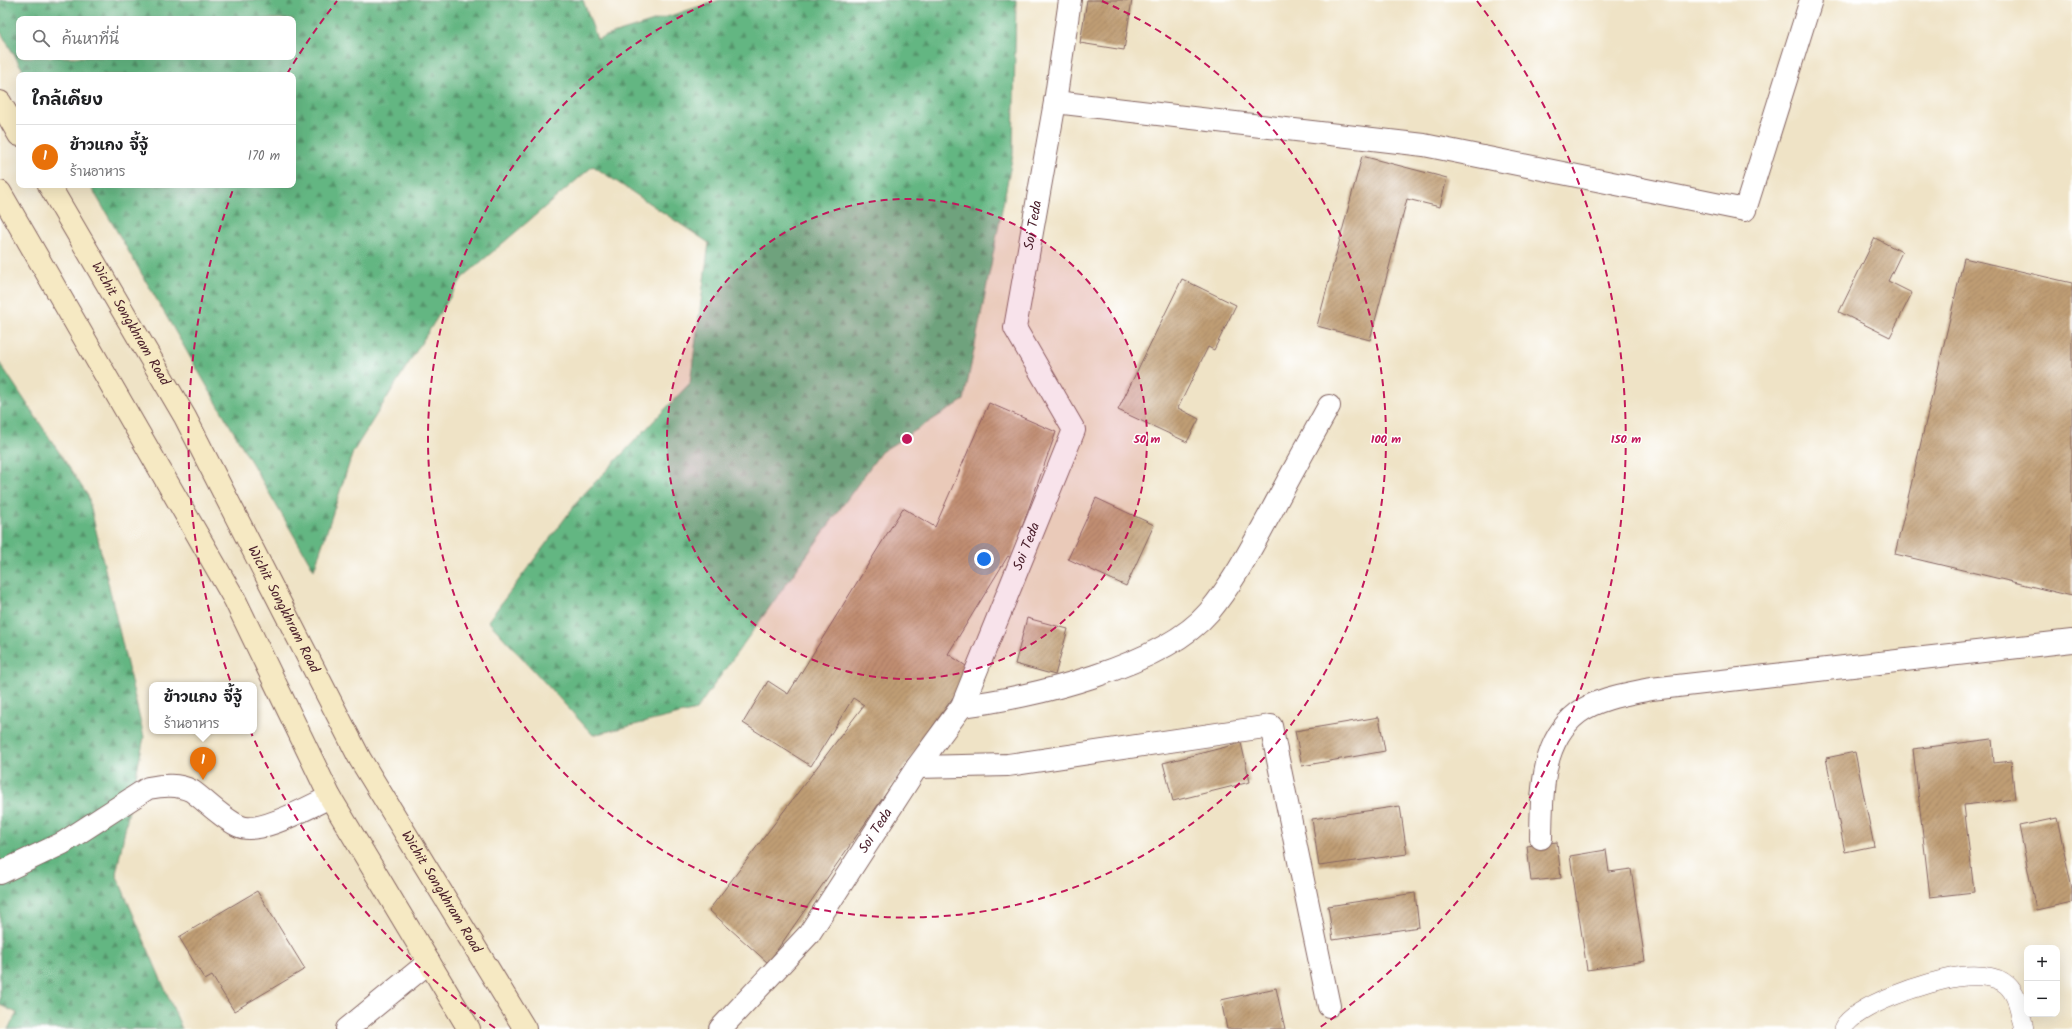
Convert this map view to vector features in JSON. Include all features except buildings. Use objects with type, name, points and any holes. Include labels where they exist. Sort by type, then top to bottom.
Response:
[{"type":"main road","points":[[0,102],[16,130]]},
{"type":"main road","name":"Wichit Songkhram Road","points":[[51,188],[185,417],[360,759],[525,1029]]},
{"type":"main road","points":[[0,192],[235,600],[330,797],[468,1029]]},
{"type":"street","name":"Soi Teda","points":[[720,1029],[809,934],[917,767],[962,706],[1074,430],[1015,328],[1055,102],[1070,0]]},
{"type":"street","points":[[1055,102],[1424,144],[1745,210],[1811,0]]},
{"type":"street","points":[[962,706],[1019,697],[1105,672],[1163,646],[1186,632],[1208,612],[1237,574],[1329,406]]},
{"type":"street","points":[[1541,838],[1542,788],[1547,763],[1554,744],[1563,728],[1578,713],[1600,702],[1651,689],[2072,641]]},
{"type":"street","points":[[917,767],[1008,765],[1271,726],[1329,1006]]},
{"type":"street","points":[[0,873],[63,842],[148,788],[162,785],[184,787],[192,791],[236,825],[246,828],[270,824],[330,797]]},
{"type":"street","points":[[347,1029],[429,962]]},
{"type":"lane","points":[[1843,1029],[1852,1016],[1871,1005],[1912,989],[1956,977],[1982,976],[1997,979],[2006,984],[2016,995],[2024,1029]]},
{"type":"green space","points":[[0,0],[583,0],[597,39],[720,0],[1016,0],[1013,154],[964,400],[881,452],[696,710],[593,735],[488,621],[581,497],[690,383],[709,243],[593,166],[462,278],[353,452],[314,570],[92,188],[296,188],[296,72],[24,72],[17,60],[296,60],[296,16],[16,16],[16,58],[0,31]]},
{"type":"green space","points":[[0,363],[88,496],[144,737],[116,874],[182,1029],[8,1029],[17,1013],[0,1005]]},
{"type":"place","name":"ข้าวแกง จี้จู้","points":[[203,780]]}]
